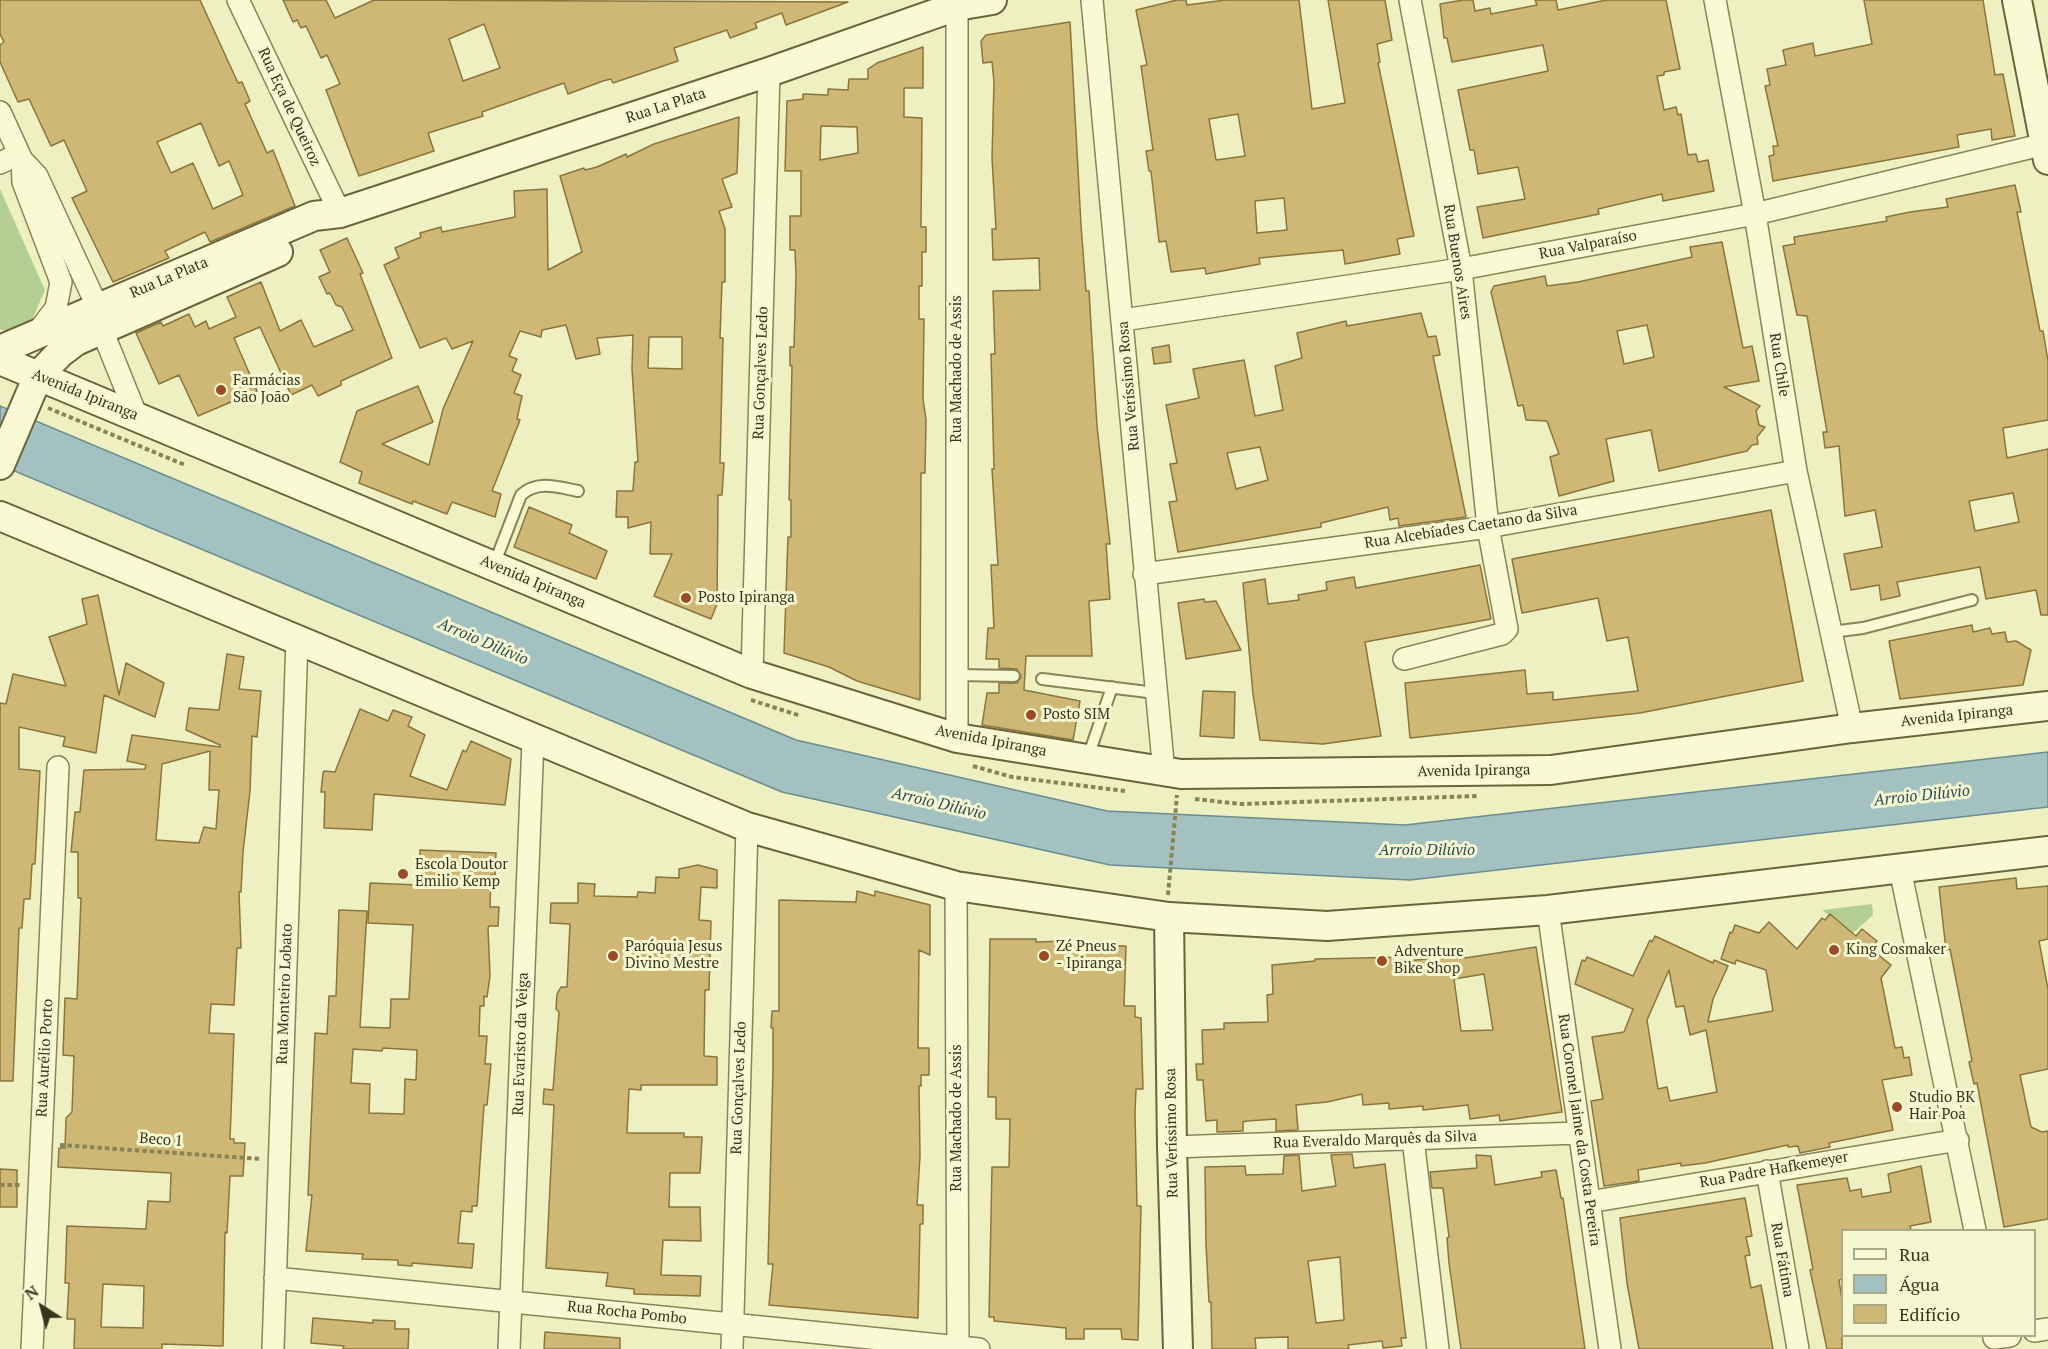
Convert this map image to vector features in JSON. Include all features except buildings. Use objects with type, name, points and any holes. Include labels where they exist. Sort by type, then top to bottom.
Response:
[{"type":"main road","name":"Rua La Plata","points":[[0,350],[36,335],[100,319],[317,235],[340,213],[769,72],[957,3],[992,0]]},
{"type":"main road","points":[[2017,0],[2047,149]]},
{"type":"main road","name":"Rua La Plata","points":[[0,465],[38,376],[60,353],[100,319]]},
{"type":"main road","name":"Avenida Ipiranga","points":[[0,360],[752,674],[957,738],[1087,760],[1170,785],[1551,770],[1852,728],[2048,706]]},
{"type":"main road","points":[[0,516],[533,740],[747,826],[956,886],[1169,917],[1327,926],[1548,910],[2048,851]]},
{"type":"main road","name":"Rua Veríssimo Rosa","points":[[1169,917],[1178,1349]]},
{"type":"street","name":"Rua Eça de Queiroz","points":[[238,0],[340,213]]},
{"type":"street","name":"Rua Veríssimo Rosa","points":[[1092,0],[1124,320],[1144,574],[1156,693],[1170,785]]},
{"type":"street","name":"Rua Buenos Aires","points":[[1404,659],[1502,634],[1507,629],[1488,527],[1461,269],[1410,0]]},
{"type":"street","name":"Rua Chile","points":[[1715,0],[1755,214],[1796,471],[1852,728]]},
{"type":"street","name":"Rua Machado de Assis","points":[[957,3],[957,738]]},
{"type":"street","name":"Rua Gonçalves Ledo","points":[[752,674],[769,72]]},
{"type":"street","points":[[0,112],[21,157],[37,176],[100,319],[137,417]]},
{"type":"street","name":"Rua Valparaíso","points":[[1124,320],[1461,269],[1755,214],[2047,149]]},
{"type":"street","points":[[0,163],[21,157]]},
{"type":"street","points":[[21,157],[23,182],[62,282],[56,308],[36,335]]},
{"type":"street","name":"Rua Alcebíades Caetano da Silva","points":[[1144,574],[1488,527],[1796,471]]},
{"type":"street","name":"Rua Monteiro Lobato","points":[[273,1349],[297,640]]},
{"type":"street","name":"Rua Evaristo da Veiga","points":[[509,1349],[533,740]]},
{"type":"street","name":"Rua Aurélio Porto","points":[[32,1349],[58,767]]},
{"type":"street","name":"Rua Gonçalves Ledo","points":[[732,1349],[747,826]]},
{"type":"street","points":[[1900,869],[1975,1229]]},
{"type":"street","name":"Rua Machado de Assis","points":[[956,886],[965,1348]]},
{"type":"street","name":"Rua Coronel Jaime da Costa Pereira","points":[[1548,910],[1610,1349]]},
{"type":"street","name":"Rua Everaldo Marquês da Silva","points":[[1172,1147],[1579,1134]]},
{"type":"street","points":[[1413,1139],[1438,1349]]},
{"type":"street","name":"Rua Padre Hafkemeyer","points":[[1589,1202],[1958,1140]]},
{"type":"street","name":"Rua Fátima","points":[[1767,1171],[1798,1349]]},
{"type":"street","name":"Rua Rocha Pombo","points":[[275,1278],[965,1348]]},
{"type":"lane","points":[[493,566],[521,495],[529,489],[543,485],[578,491]]},
{"type":"lane","points":[[1832,632],[1863,628],[1972,600]]},
{"type":"lane","points":[[957,675],[1014,676]]},
{"type":"lane","points":[[1042,680],[1156,693]]},
{"type":"lane","points":[[1087,760],[1112,687]]},
{"type":"path","points":[[1168,887],[1175,808],[1170,785]]},
{"type":"path","name":"Beco 1","points":[[41,1144],[279,1160]]},
{"type":"green space","points":[[0,189],[45,290],[32,320],[8,332],[0,329]]},
{"type":"green space","points":[[1872,904],[1873,915],[1852,934],[1822,910]]},
{"type":"water","name":"Arroio Dilúvio","points":[[0,406],[796,740],[1107,811],[1405,825],[2048,752],[2048,807],[1410,880],[1110,865],[782,792],[0,465]]},
{"type":"place","name":"Farmácias São João","points":[[221,390]]},
{"type":"place","name":"Posto Ipiranga","points":[[686,598]]},
{"type":"place","name":"Posto SIM","points":[[1031,715]]},
{"type":"place","name":"Escola Doutor Emilio Kemp","points":[[403,874]]},
{"type":"place","name":"King Cosmaker","points":[[1834,950]]},
{"type":"place","name":"Paróquia Jesus Divino Mestre","points":[[613,956]]},
{"type":"place","name":"Zé Pneus - Ipiranga","points":[[1044,956]]},
{"type":"place","name":"Adventure Bike Shop","points":[[1382,961]]},
{"type":"place","name":"Studio BK Hair Poa","points":[[1897,1107]]}]
